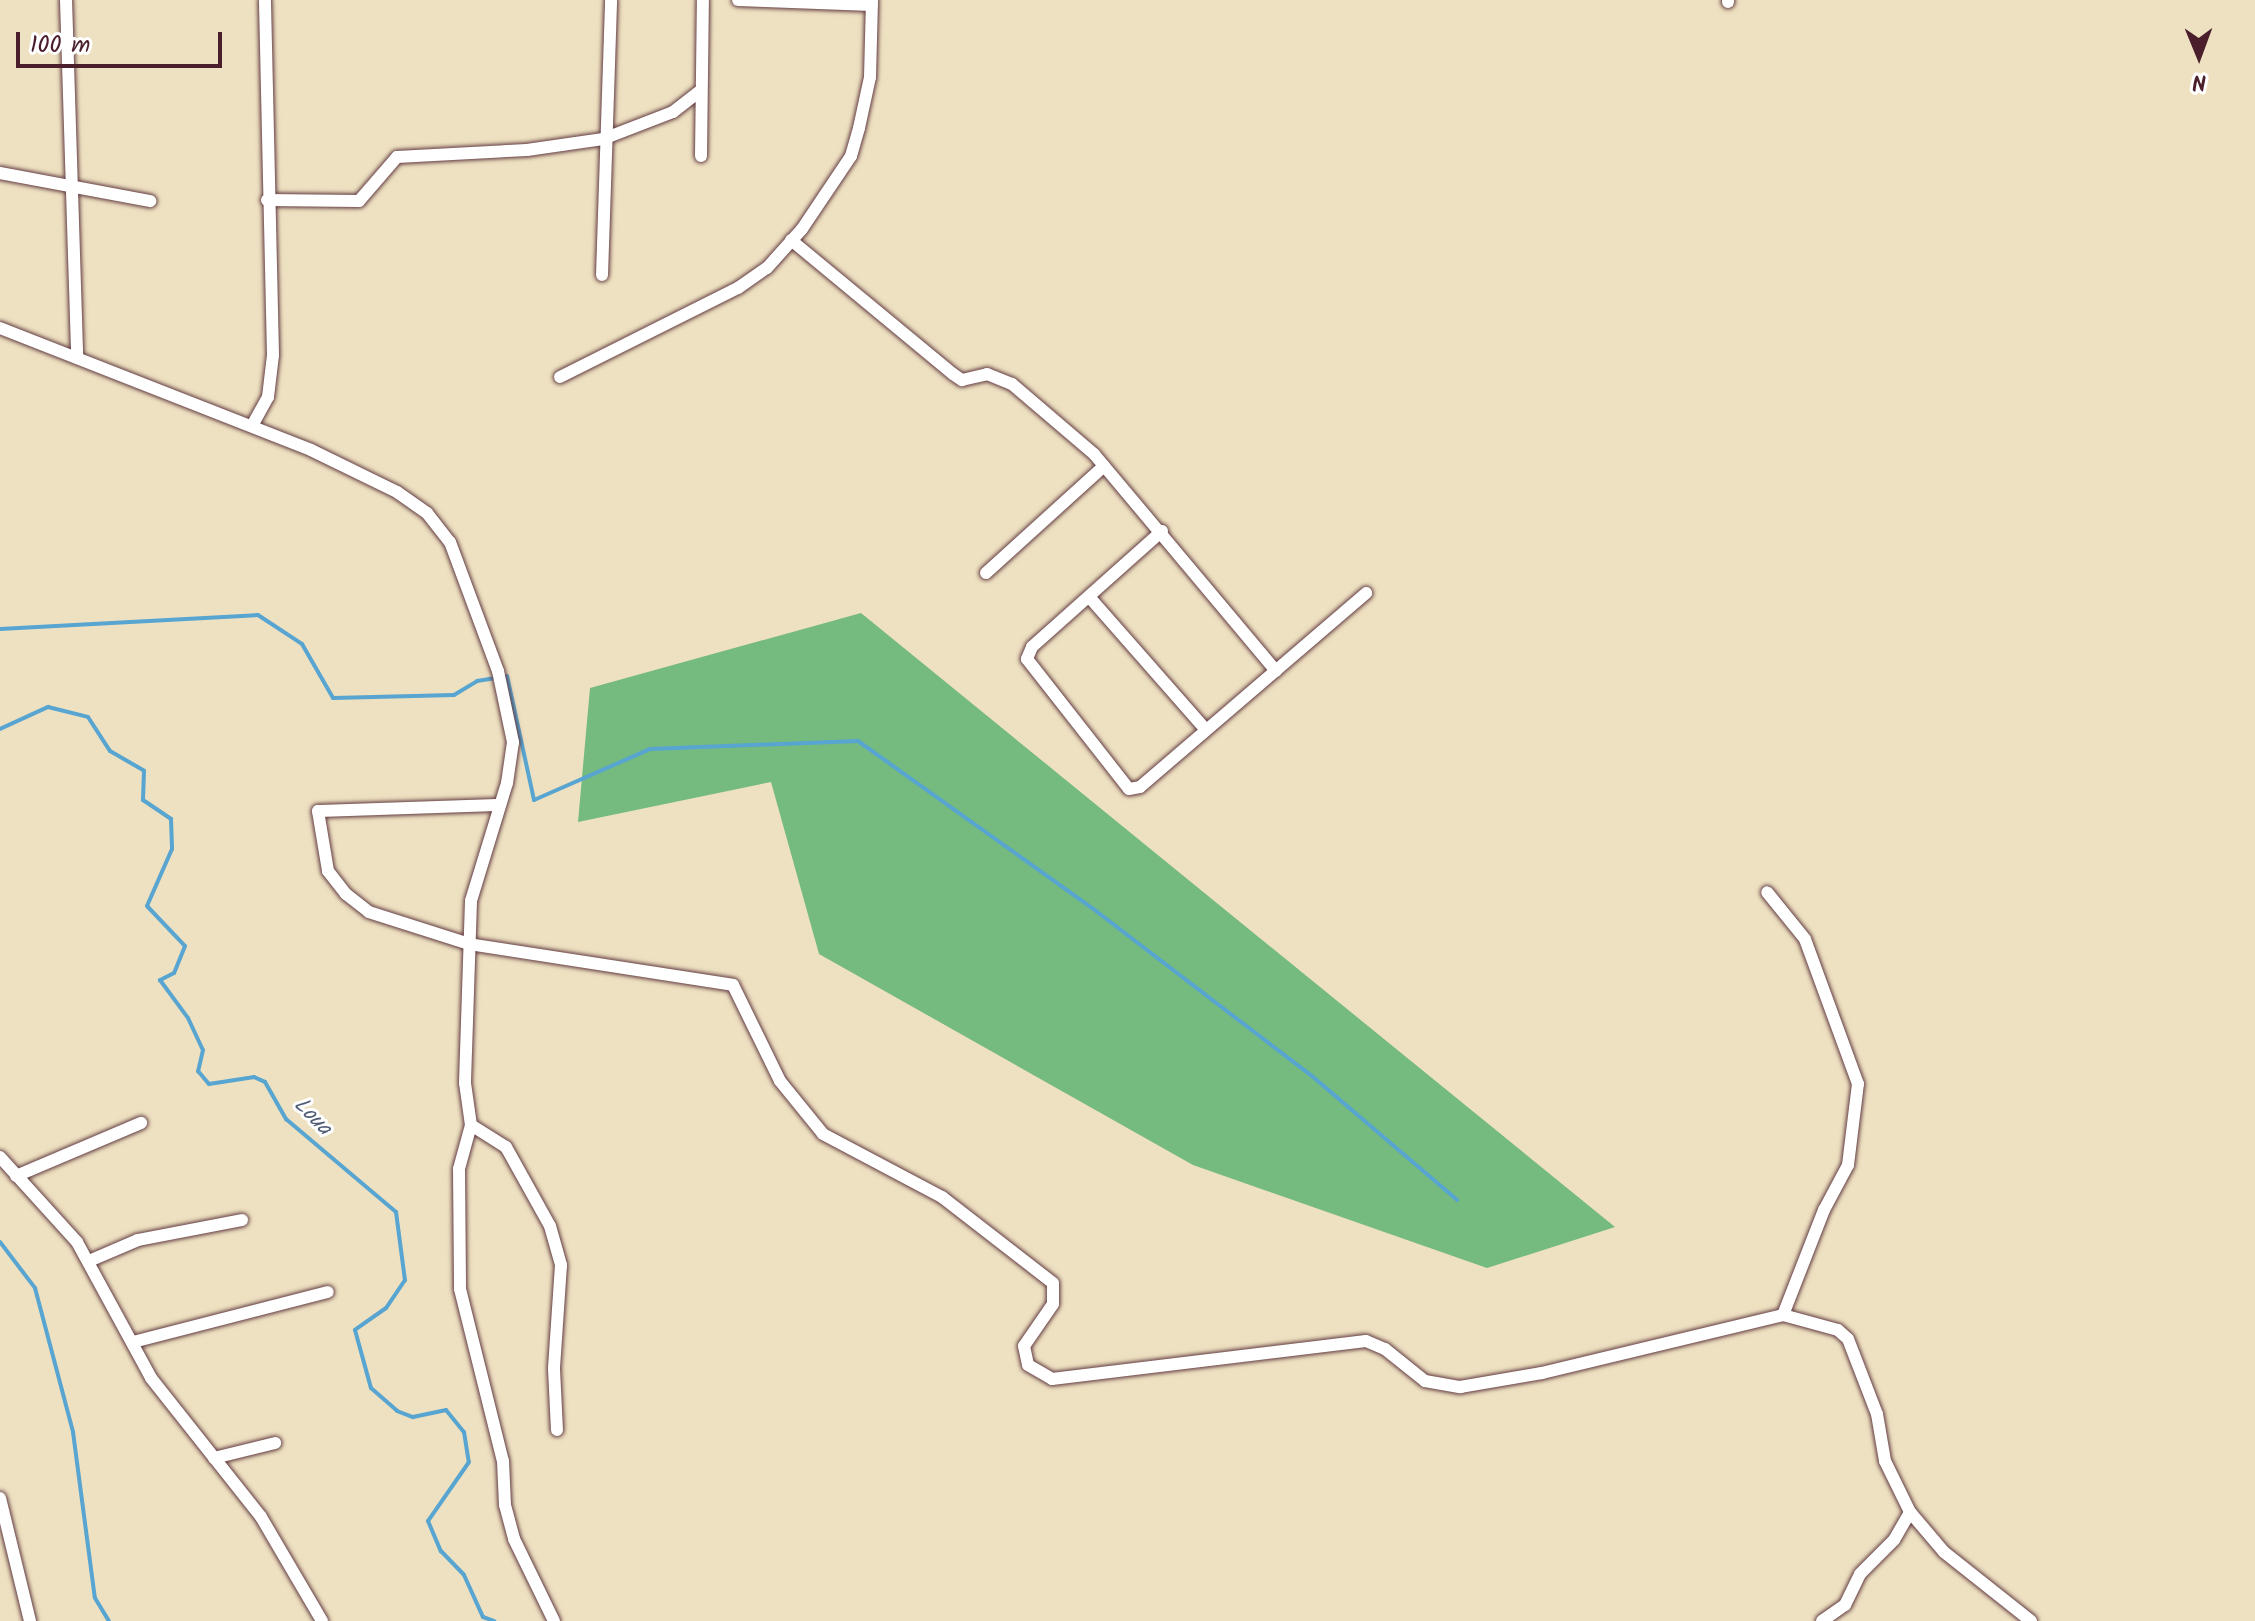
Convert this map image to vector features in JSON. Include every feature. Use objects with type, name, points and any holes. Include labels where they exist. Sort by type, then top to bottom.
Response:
[{"type":"street","points":[[66,0],[77,358]]},
{"type":"street","points":[[253,424],[268,397],[272,372],[265,0]]},
{"type":"street","points":[[602,275],[603,139],[610,0],[626,0]]},
{"type":"street","points":[[701,156],[699,92],[703,0]]},
{"type":"street","points":[[560,377],[738,288],[767,268],[851,156],[870,77],[872,2],[738,0]]},
{"type":"street","points":[[267,200],[359,201],[392,161],[405,155],[527,150],[603,139],[673,112],[699,92]]},
{"type":"street","points":[[0,173],[150,201]]},
{"type":"street","points":[[791,240],[962,380],[987,374],[1012,384],[1104,466],[1162,531],[1276,671]]},
{"type":"street","points":[[0,328],[253,424],[397,492],[427,513],[450,542],[498,671],[513,742],[471,901],[465,1083],[471,1125],[459,1169],[460,1289],[503,1461],[505,1505],[514,1539],[554,1621]]},
{"type":"street","points":[[986,573],[1104,466]]},
{"type":"street","points":[[1162,531],[1091,599],[1032,647],[1028,663],[1126,786],[1140,787],[1366,593]]},
{"type":"street","points":[[1091,599],[1206,730]]},
{"type":"street","points":[[498,805],[318,811],[328,871],[346,894],[369,912],[469,944],[733,985],[780,1081],[823,1134],[942,1197],[1053,1283],[1053,1304],[1024,1346],[1028,1365],[1042,1377],[1116,1374],[1366,1341],[1385,1349],[1425,1381],[1460,1387],[1542,1373],[1783,1315],[1838,1330],[1848,1339],[1877,1414],[1885,1461],[1910,1512],[1944,1552],[2031,1621]]},
{"type":"street","points":[[1767,892],[1805,939],[1858,1084],[1848,1165],[1824,1210],[1783,1315]]},
{"type":"street","points":[[16,1176],[141,1123]]},
{"type":"street","points":[[471,1125],[506,1147],[550,1226],[561,1265],[554,1369],[557,1430]]},
{"type":"street","points":[[1,1159],[89,1261],[151,1378],[261,1517],[322,1621]]},
{"type":"street","points":[[89,1261],[138,1240],[242,1220]]},
{"type":"street","points":[[133,1342],[328,1292]]},
{"type":"street","points":[[214,1458],[275,1443]]},
{"type":"street","points":[[0,1498],[30,1621]]},
{"type":"street","points":[[1822,1621],[1845,1605],[1860,1574],[1894,1540],[1910,1512]]},
{"type":"green space","points":[[861,613],[1615,1227],[1487,1268],[1193,1165],[819,954],[771,782],[578,822],[590,688]]},
{"type":"waterway","points":[[0,629],[258,615],[302,644],[333,698],[454,695],[477,681],[507,676],[534,800],[650,749],[858,741],[1096,911],[1312,1076],[1457,1200]]},
{"type":"waterway","name":"Loua","points":[[0,729],[48,707],[88,717],[110,751],[144,771],[143,800],[171,819],[172,849],[147,906],[185,946],[174,973],[160,980],[188,1018],[203,1050],[198,1071],[209,1084],[254,1077],[265,1082],[286,1119],[396,1212],[405,1280],[386,1308],[355,1330],[371,1388],[397,1411],[413,1417],[446,1410],[464,1432],[469,1462],[428,1521],[441,1551],[464,1575],[483,1617],[494,1621]]},
{"type":"waterway","points":[[0,1242],[35,1288],[73,1432],[95,1598],[109,1621]]}]
